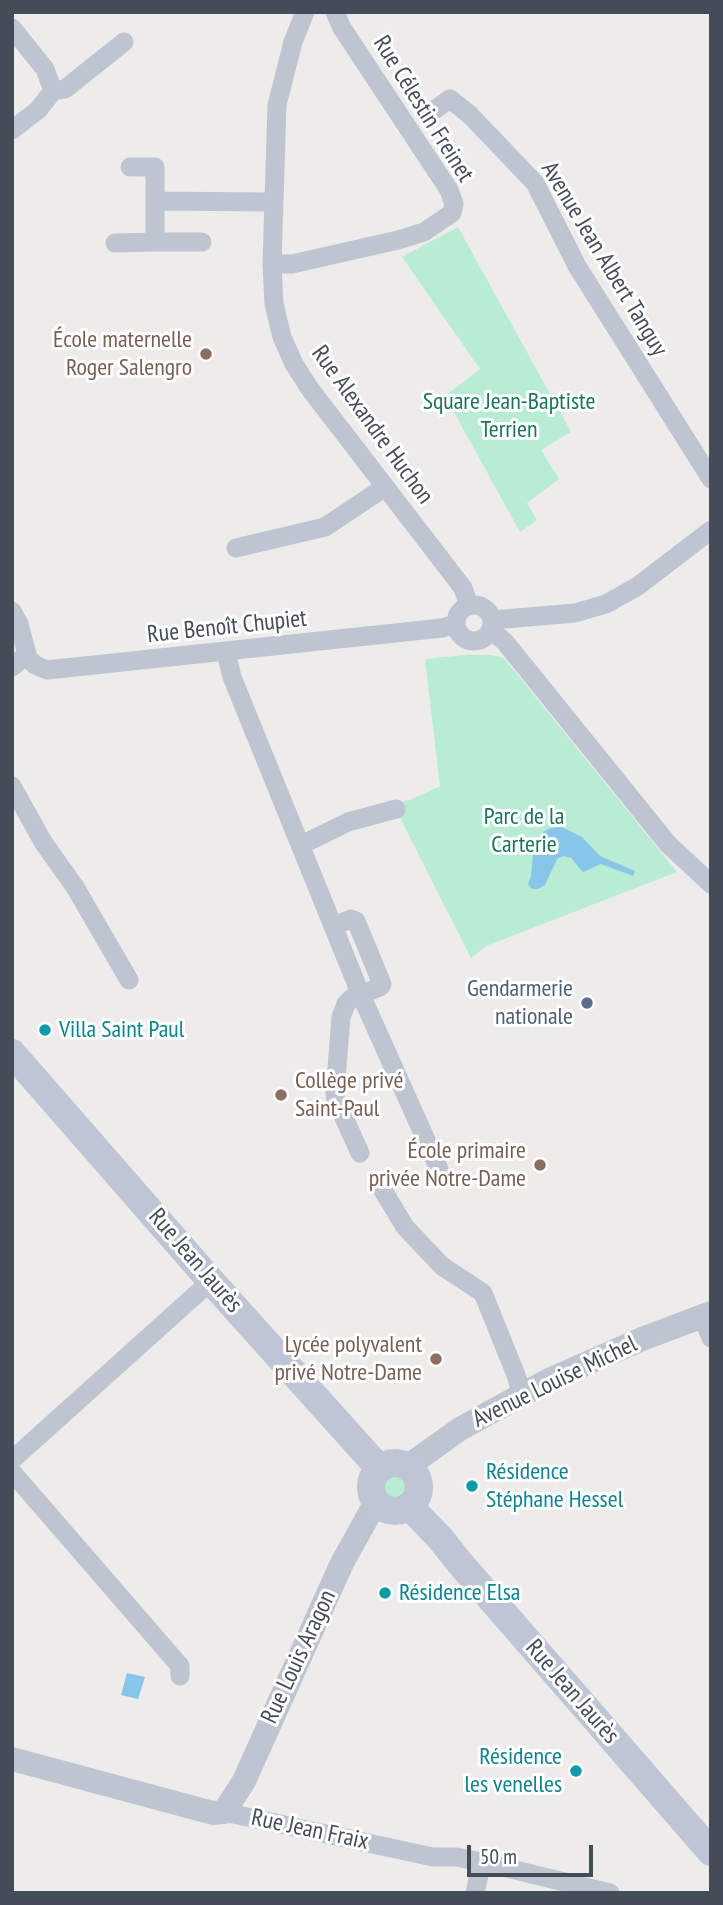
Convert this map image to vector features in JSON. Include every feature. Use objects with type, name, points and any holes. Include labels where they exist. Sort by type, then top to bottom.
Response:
[{"type":"main road","name":"Rue Jean Jaurès","points":[[12,1053],[379,1468]]},
{"type":"main road","points":[[393,1462],[408,1466],[417,1476],[419,1486],[416,1498],[410,1506],[392,1511],[383,1508],[371,1493],[371,1482],[379,1468],[393,1462]]},
{"type":"main road","name":"Rue Jean Jaurès","points":[[410,1506],[711,1852]]},
{"type":"street","points":[[307,12],[323,17],[334,12]]},
{"type":"street","name":"Rue Alexandre Huchon","points":[[307,12],[293,42],[277,105],[272,264],[274,304],[282,337],[294,364],[310,389],[463,588],[469,606]]},
{"type":"street","name":"Rue Célestin Freinet","points":[[272,264],[292,264],[398,240],[424,232],[452,213],[454,204],[449,190],[334,12]]},
{"type":"street","points":[[12,28],[45,69],[53,91]]},
{"type":"street","points":[[12,130],[38,110],[53,91],[65,89],[124,42]]},
{"type":"street","name":"Avenue Jean Albert Tanguy","points":[[430,113],[450,99],[470,115],[535,183],[577,265],[711,479]]},
{"type":"street","points":[[130,167],[155,167],[155,242]]},
{"type":"street","points":[[155,201],[274,202]]},
{"type":"street","points":[[115,243],[202,242]]},
{"type":"street","points":[[236,548],[325,527],[385,486]]},
{"type":"street","points":[[492,625],[575,613],[606,604],[654,575],[711,530]]},
{"type":"street","points":[[492,625],[488,636],[475,642],[463,638],[456,624],[462,610],[469,606],[487,609],[492,625],[505,642],[668,844],[711,884]]},
{"type":"street","points":[[12,611],[19,624],[19,661]]},
{"type":"street","name":"Rue Benoît Chupiet","points":[[19,661],[30,661],[41,668],[54,670],[442,628],[456,624]]},
{"type":"street","points":[[226,652],[232,677],[334,926],[351,919],[356,921],[382,984],[352,998],[346,1004],[341,1017],[336,1100],[360,1153]]},
{"type":"street","points":[[12,786],[43,842],[75,887],[129,980]]},
{"type":"street","points":[[301,845],[348,822],[396,810]]},
{"type":"street","points":[[361,995],[439,1169]]},
{"type":"street","points":[[378,1182],[405,1227],[442,1266],[483,1293],[522,1395]]},
{"type":"street","points":[[12,1460],[211,1281]]},
{"type":"street","name":"Avenue Louise Michel","points":[[408,1466],[460,1429],[549,1380],[614,1350],[708,1322]]},
{"type":"street","points":[[12,1472],[180,1666],[180,1676]]},
{"type":"street","name":"Rue Louis Aragon","points":[[223,1812],[244,1781],[342,1563],[376,1502]]},
{"type":"street","name":"Rue Jean Fraix","points":[[12,1759],[212,1813],[223,1812],[433,1857],[456,1857],[482,1862],[610,1893]]},
{"type":"street","points":[[475,1893],[482,1862]]},
{"type":"green space","name":"Square Jean-Baptiste Terrien","points":[[458,227],[571,432],[541,450],[559,479],[527,503],[537,520],[520,532],[445,396],[480,369],[402,257]]},
{"type":"green space","name":"Parc de la Carterie","points":[[466,655],[504,658],[677,872],[486,946],[471,958],[393,804],[410,800],[440,786],[425,659]]},
{"type":"green space","points":[[395,1476],[403,1479],[406,1487],[403,1495],[395,1498],[387,1495],[384,1487],[387,1479]]},
{"type":"water","points":[[562,827],[582,837],[600,856],[635,871],[633,876],[601,864],[583,872],[571,858],[563,856],[557,859],[545,885],[532,889],[528,884],[534,844],[543,832]]},
{"type":"water","points":[[127,1673],[145,1677],[138,1699],[121,1695]]},
{"type":"place","name":"École maternelle Roger Salengro","points":[[206,354]]},
{"type":"place","name":"Gendarmerie nationale","points":[[587,1003]]},
{"type":"place","name":"Villa Saint Paul","points":[[45,1030]]},
{"type":"place","name":"Collège privé Saint-Paul","points":[[281,1095]]},
{"type":"place","name":"École primaire privée Notre-Dame","points":[[540,1165]]},
{"type":"place","name":"Lycée polyvalent privé Notre-Dame","points":[[436,1359]]},
{"type":"place","name":"Résidence Stéphane Hessel","points":[[472,1486]]},
{"type":"place","name":"Résidence Elsa","points":[[385,1593]]},
{"type":"place","name":"Résidence les venelles","points":[[576,1771]]}]
